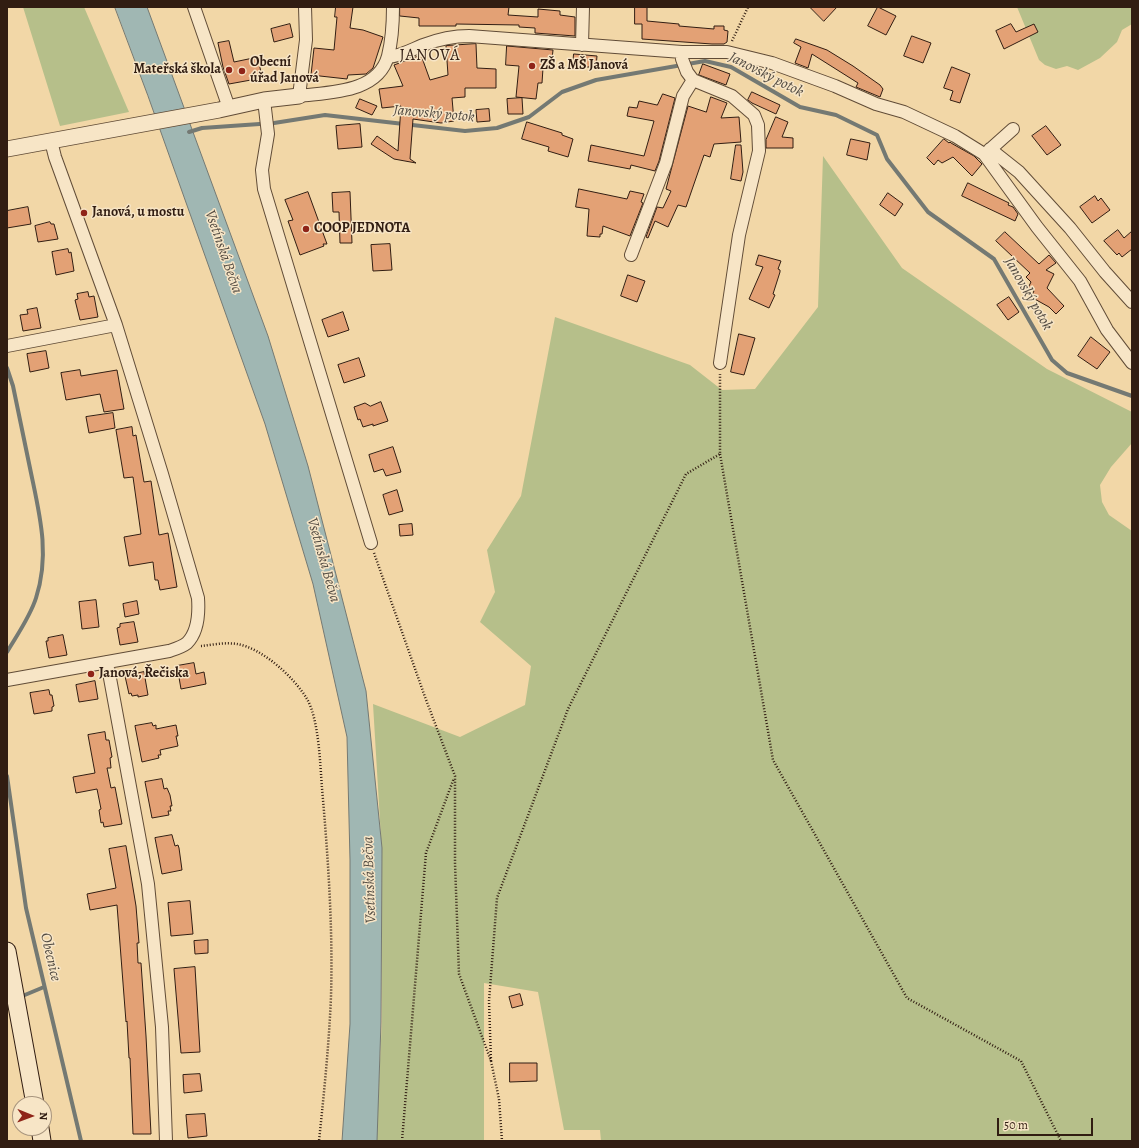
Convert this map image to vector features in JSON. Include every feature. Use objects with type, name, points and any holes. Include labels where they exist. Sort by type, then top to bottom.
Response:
[{"type":"main road","points":[[7,951],[34,1096]]},
{"type":"street","points":[[194,7],[224,109]]},
{"type":"street","points":[[299,96],[306,40],[305,7]]},
{"type":"street","points":[[7,149],[224,109],[264,100],[344,90],[365,84],[378,74],[388,57],[393,7]]},
{"type":"street","points":[[582,45],[583,7]]},
{"type":"street","points":[[388,57],[401,55],[434,41],[461,36],[582,45],[682,55],[727,52],[772,63],[835,86],[876,104],[904,112],[987,152],[1019,172],[1070,228],[1105,272],[1132,302]]},
{"type":"street","points":[[631,255],[666,163],[683,96],[690,76],[682,55]]},
{"type":"street","points":[[690,76],[732,96],[754,115],[758,125],[759,151],[739,235],[720,363]]},
{"type":"street","points":[[264,100],[268,134],[262,170],[264,189],[371,543]]},
{"type":"street","points":[[987,152],[1013,129]]},
{"type":"street","points":[[7,680],[169,651],[178,648],[186,643],[195,627],[199,609],[198,598],[162,474],[116,325],[55,157],[56,140]]},
{"type":"street","points":[[987,152],[1037,227],[1080,280],[1107,330],[1132,363]]},
{"type":"street","points":[[7,346],[116,325]]},
{"type":"street","points":[[107,662],[148,884],[162,1027],[166,1141]]},
{"type":"path","points":[[727,52],[748,7]]},
{"type":"path","points":[[720,363],[720,454],[773,760],[907,998],[1021,1061],[1061,1141]]},
{"type":"path","points":[[491,1060],[488,1000],[497,898],[568,709],[686,474],[720,454]]},
{"type":"path","points":[[371,543],[425,697],[455,776],[455,863],[459,974],[491,1060],[499,1098],[502,1141]]},
{"type":"path","points":[[186,643],[199,646],[238,644],[256,651],[287,674],[302,692],[311,708],[316,732],[325,827],[331,948],[329,1032],[319,1141]]},
{"type":"path","points":[[402,1141],[426,853],[455,776]]},
{"type":"green space","points":[[23,7],[84,7],[129,112],[60,126]]},
{"type":"green space","points":[[1017,7],[1132,7],[1132,24],[1122,30],[1117,42],[1100,58],[1078,70],[1067,66],[1056,69],[1045,65],[1039,60]]},
{"type":"green space","points":[[823,156],[902,268],[1047,369],[1132,412],[1132,443],[1111,467],[1100,485],[1102,502],[1109,515],[1132,531],[1132,1141],[601,1141],[600,1130],[564,1130],[538,992],[484,983],[484,1141],[376,1141],[382,1020],[382,855],[373,704],[460,737],[525,705],[531,666],[480,622],[495,592],[487,550],[521,496],[555,317],[690,365],[722,390],[755,389],[818,307]]},
{"type":"water","name":"Vsetínská Bečva","points":[[115,7],[147,7],[268,336],[308,466],[366,691],[382,848],[381,1022],[377,1141],[342,1141],[350,1024],[350,860],[347,737],[313,584],[265,424]]},
{"type":"building","points":[[336,7],[353,7],[350,28],[363,30],[383,37],[373,68],[366,74],[348,75],[347,79],[311,75],[314,48],[334,50],[337,17],[335,17]]},
{"type":"building","points":[[400,7],[509,7],[508,15],[538,17],[538,9],[560,11],[560,15],[575,17],[575,36],[535,33],[535,28],[519,27],[519,25],[456,24],[456,26],[419,26],[419,18],[400,16]]},
{"type":"building","points":[[635,7],[647,7],[647,21],[714,29],[714,26],[724,26],[724,30],[728,31],[727,42],[724,44],[712,44],[642,39],[642,24],[635,24]]},
{"type":"building","points":[[810,7],[837,7],[824,21]]},
{"type":"building","points":[[878,7],[896,16],[886,35],[868,26]]},
{"type":"building","points":[[290,24],[293,37],[274,42],[271,29]]},
{"type":"building","points":[[1011,24],[1016,32],[1034,24],[1038,32],[1004,49],[996,31]]},
{"type":"building","points":[[912,36],[931,43],[923,63],[904,56]]},
{"type":"building","points":[[796,39],[827,50],[853,66],[880,85],[883,89],[880,97],[856,87],[858,83],[812,54],[808,68],[795,63],[801,47],[794,43]]},
{"type":"building","name":"Obecní úřad Janová","points":[[229,41],[234,62],[258,57],[262,78],[229,84],[223,67],[218,43]]},
{"type":"building","points":[[476,44],[477,68],[496,69],[496,88],[465,88],[465,97],[452,98],[454,121],[441,123],[413,119],[410,159],[416,163],[394,159],[371,144],[377,136],[398,151],[401,106],[382,108],[379,89],[403,86],[394,65],[421,55],[430,80],[448,75],[446,46]]},
{"type":"building","name":"ZŠ a MŠ Janová","points":[[507,46],[553,50],[551,69],[543,68],[542,83],[538,83],[536,99],[516,97],[519,66],[506,65]]},
{"type":"building","points":[[574,54],[597,56],[596,67],[578,67],[578,65],[573,64]]},
{"type":"building","points":[[703,64],[730,74],[726,85],[699,75]]},
{"type":"building","points":[[952,67],[970,74],[960,103],[950,100],[953,91],[944,88]]},
{"type":"building","points":[[752,92],[780,105],[776,114],[748,100]]},
{"type":"building","points":[[663,94],[675,98],[659,161],[655,171],[631,165],[630,169],[588,161],[591,145],[644,156],[654,121],[627,116],[629,107],[637,108],[639,101],[657,105]]},
{"type":"building","points":[[711,97],[727,103],[721,118],[739,117],[741,142],[714,144],[710,157],[704,155],[686,207],[678,205],[668,227],[655,221],[648,238],[646,237],[657,207],[663,208],[671,191],[666,189],[688,106],[706,112]]},
{"type":"building","points":[[522,98],[523,114],[508,114],[507,99]]},
{"type":"building","points":[[360,99],[377,106],[372,115],[356,108]]},
{"type":"building","points":[[489,109],[490,121],[477,122],[476,110]]},
{"type":"building","points":[[776,117],[788,122],[782,137],[793,138],[793,148],[766,148],[766,140]]},
{"type":"building","points":[[527,122],[562,133],[562,135],[573,139],[568,157],[548,151],[549,147],[522,139]]},
{"type":"building","points":[[360,124],[362,147],[338,149],[336,126]]},
{"type":"building","points":[[1046,126],[1061,145],[1047,155],[1032,136]]},
{"type":"building","points":[[851,139],[870,143],[867,160],[847,155]]},
{"type":"building","points":[[944,139],[974,156],[982,164],[972,176],[953,157],[942,163],[938,160],[934,165],[927,158]]},
{"type":"building","points":[[736,145],[741,145],[743,172],[741,181],[731,179]]},
{"type":"building","points":[[968,183],[1009,203],[1008,205],[1013,207],[1018,214],[1015,221],[962,196]]},
{"type":"building","points":[[579,189],[627,199],[630,191],[644,194],[641,202],[643,203],[630,236],[603,226],[600,237],[587,236],[589,209],[576,207]]},
{"type":"building","name":"COOP JEDNOTA","points":[[308,192],[327,244],[323,244],[324,246],[300,255],[288,221],[293,220],[285,200]]},
{"type":"building","points":[[350,192],[352,243],[340,243],[339,212],[333,212],[332,193]]},
{"type":"building","points":[[888,193],[903,204],[895,216],[880,205]]},
{"type":"building","points":[[1095,196],[1098,201],[1101,198],[1110,210],[1092,223],[1080,207]]},
{"type":"building","points":[[28,207],[31,224],[7,228],[7,211]]},
{"type":"building","points":[[50,222],[51,224],[54,224],[58,239],[38,242],[35,226]]},
{"type":"building","points":[[1118,230],[1124,238],[1132,231],[1132,249],[1122,257],[1119,253],[1117,255],[1104,241]]},
{"type":"building","points":[[1005,232],[1039,264],[1049,255],[1056,263],[1046,270],[1054,274],[1047,288],[1064,306],[1056,314],[1049,307],[1031,297],[1034,291],[1028,288],[1031,282],[1026,277],[1030,273],[996,241]]},
{"type":"building","points":[[390,244],[392,270],[373,271],[371,245]]},
{"type":"building","points":[[68,249],[69,253],[71,252],[74,271],[56,275],[52,252]]},
{"type":"building","points":[[759,255],[781,261],[778,269],[780,272],[773,294],[775,295],[769,308],[749,299],[763,267],[756,265]]},
{"type":"building","points":[[628,275],[645,281],[637,302],[621,296]]},
{"type":"building","points":[[88,292],[89,297],[94,296],[98,317],[80,320],[75,300],[78,299],[77,294]]},
{"type":"building","points":[[1009,297],[1019,312],[1008,320],[997,305]]},
{"type":"building","points":[[37,308],[41,328],[23,331],[20,315],[28,314],[27,310]]},
{"type":"building","points":[[343,312],[349,330],[328,337],[322,320]]},
{"type":"building","points":[[739,334],[755,338],[744,375],[731,372]]},
{"type":"building","points":[[1091,337],[1110,352],[1097,369],[1078,356]]},
{"type":"building","points":[[46,351],[49,368],[30,372],[27,354]]},
{"type":"building","points":[[359,358],[365,376],[344,383],[338,365]]},
{"type":"building","points":[[80,370],[81,376],[117,370],[124,409],[104,412],[100,394],[66,400],[61,373]]},
{"type":"building","points":[[381,402],[388,421],[373,426],[373,424],[363,427],[360,419],[358,420],[354,407],[365,403],[370,406]]},
{"type":"building","points":[[113,413],[115,428],[89,433],[86,417]]},
{"type":"building","points":[[132,427],[133,436],[136,435],[144,482],[151,481],[159,535],[168,533],[177,587],[160,590],[158,580],[155,580],[153,562],[129,566],[124,537],[141,534],[133,477],[124,478],[116,430]]},
{"type":"building","points":[[393,447],[401,472],[386,476],[383,469],[374,472],[369,455]]},
{"type":"building","points":[[397,490],[403,511],[389,515],[383,495]]},
{"type":"building","points":[[412,524],[413,535],[400,536],[399,525]]},
{"type":"building","points":[[96,600],[99,627],[82,629],[79,602]]},
{"type":"building","points":[[137,601],[139,614],[125,617],[123,604]]},
{"type":"building","points":[[134,622],[138,642],[120,645],[117,628],[120,627],[120,624]]},
{"type":"building","points":[[63,635],[67,655],[49,658],[46,641],[48,641],[48,638]]},
{"type":"building","points":[[194,663],[196,674],[204,672],[206,684],[181,689],[177,666]]},
{"type":"building","points":[[144,672],[148,695],[138,697],[138,695],[132,696],[131,693],[129,694],[125,676]]},
{"type":"building","points":[[95,681],[98,699],[79,702],[76,685]]},
{"type":"building","points":[[49,690],[50,695],[52,695],[54,706],[52,707],[52,711],[34,714],[30,693]]},
{"type":"building","points":[[152,723],[153,726],[156,725],[156,729],[176,725],[178,746],[160,750],[161,755],[158,755],[159,758],[142,762],[135,726]]},
{"type":"building","points":[[105,732],[106,740],[109,740],[112,757],[110,758],[111,768],[107,768],[111,788],[115,787],[122,824],[104,827],[103,822],[101,823],[99,810],[101,809],[97,789],[76,793],[73,777],[95,773],[88,735]]},
{"type":"building","points":[[162,779],[164,789],[167,788],[170,795],[172,806],[170,806],[171,811],[168,811],[169,815],[152,818],[145,782]]},
{"type":"building","points":[[172,835],[175,846],[178,845],[179,848],[182,870],[162,874],[155,838]]},
{"type":"building","points":[[126,846],[136,906],[139,943],[137,943],[138,963],[141,963],[151,1134],[133,1134],[130,1058],[117,905],[90,910],[87,894],[116,888],[109,849]]},
{"type":"building","points":[[190,901],[193,934],[171,936],[168,903]]},
{"type":"building","points":[[208,940],[208,953],[195,954],[194,941]]},
{"type":"building","points":[[195,967],[200,1052],[181,1053],[174,969]]},
{"type":"building","points":[[520,994],[523,1005],[512,1008],[509,997]]},
{"type":"building","points":[[510,1063],[537,1063],[537,1081],[510,1082]]},
{"type":"building","points":[[200,1074],[202,1091],[184,1093],[183,1075]]},
{"type":"building","points":[[205,1114],[207,1136],[188,1138],[186,1115]]},
{"type":"waterway","name":"Janovský potok","points":[[189,132],[202,128],[274,123],[325,115],[465,131],[497,128],[529,117],[562,92],[596,80],[705,61],[731,67],[800,107],[836,115],[877,135],[887,159],[928,212],[994,259],[1052,360],[1067,373],[1132,396]]},
{"type":"waterway","points":[[7,368],[13,386],[38,505],[43,551],[40,582],[36,598],[27,619],[7,652]]},
{"type":"waterway","name":"Obecnice","points":[[7,776],[26,908],[81,1141]]},
{"type":"waterway","points":[[20,997],[44,987]]},
{"type":"place","name":"ZŠ a MŠ Janová","points":[[532,66]]},
{"type":"place","name":"Mateřská škola","points":[[229,70]]},
{"type":"place","name":"Obecní úřad Janová","points":[[242,71]]},
{"type":"place","name":"Janová, u mostu","points":[[84,213]]},
{"type":"place","name":"COOP JEDNOTA","points":[[306,229]]},
{"type":"place","name":"Janová, Řečiska","points":[[91,674]]},
{"type":"district","name":"JANOVÁ","points":[[430,56]]}]
